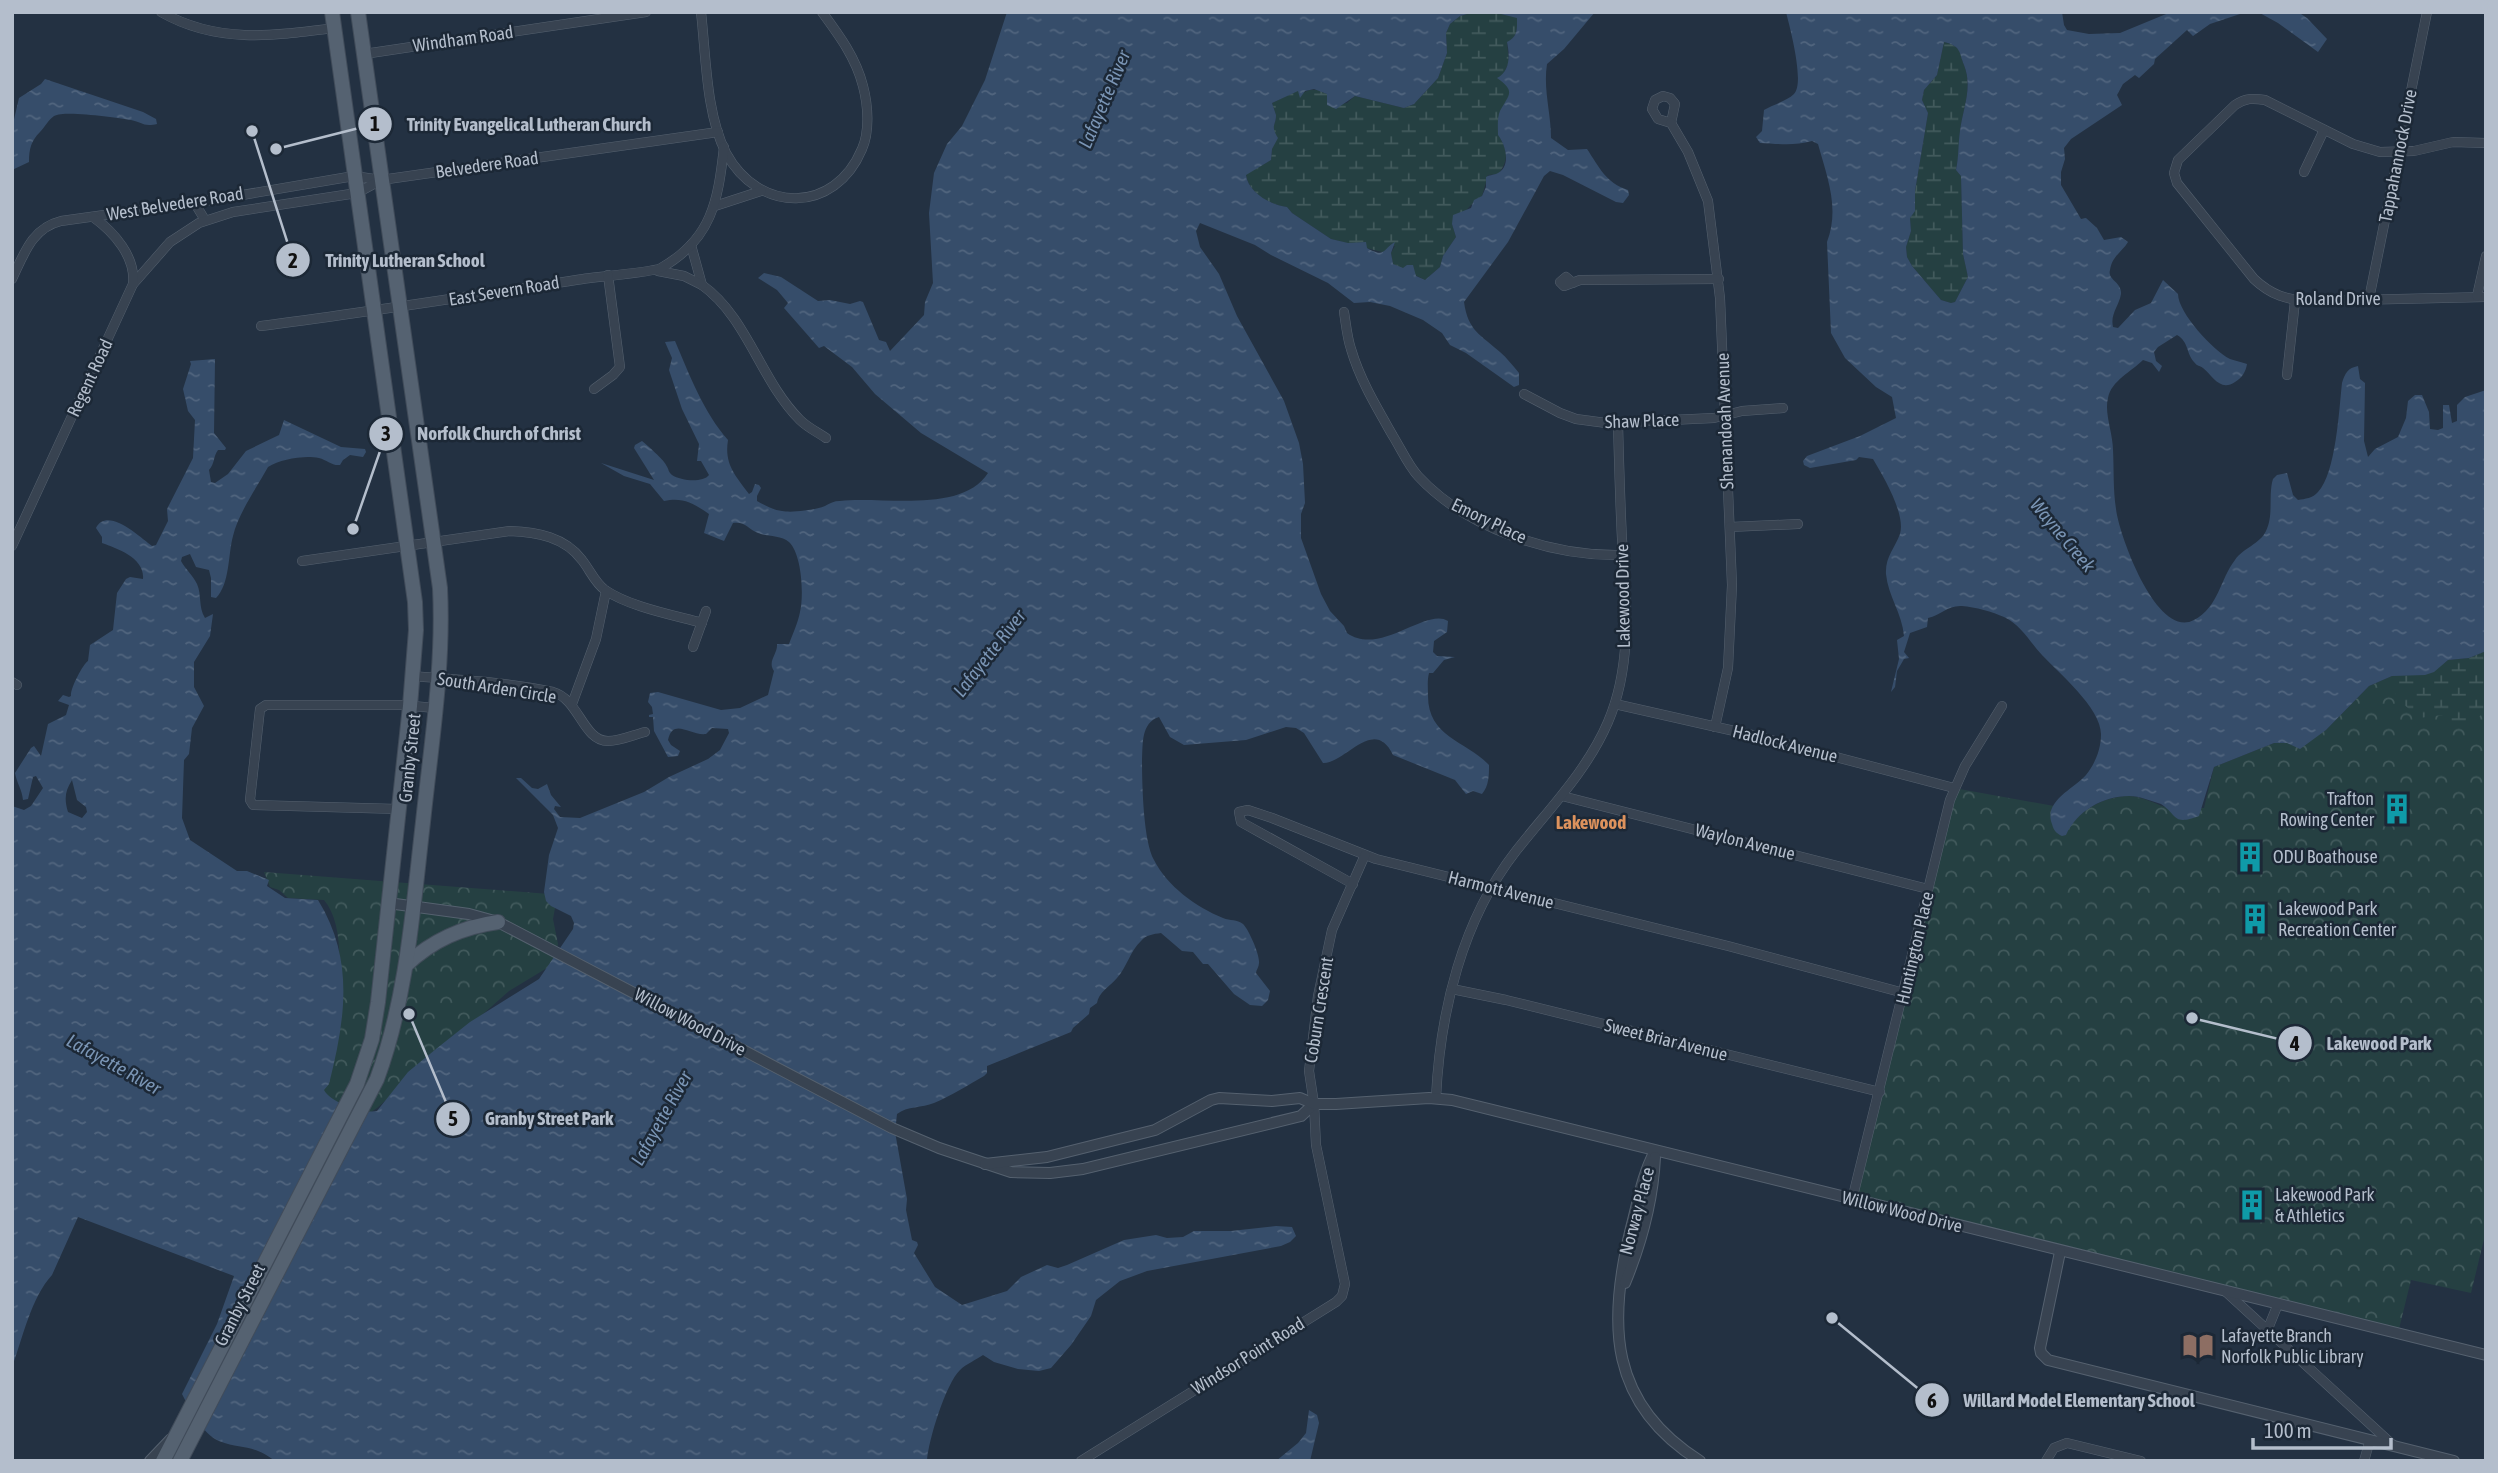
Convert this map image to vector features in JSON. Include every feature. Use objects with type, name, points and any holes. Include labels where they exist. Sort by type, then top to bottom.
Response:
[{"type":"main road","name":"Granby Street","points":[[180,1461],[185,1435],[366,1060],[378,1002],[410,706],[415,602],[332,12]]},
{"type":"main road","name":"Granby Street","points":[[163,1461],[185,1435],[339,1156],[382,1065],[392,1033],[406,965],[439,678],[442,619],[358,12]]},
{"type":"main road","points":[[335,35],[361,37]]},
{"type":"main road","points":[[406,965],[423,950],[447,936],[464,929],[498,922]]},
{"type":"street","points":[[161,12],[206,31],[237,36],[335,35]]},
{"type":"street","name":"Windham Road","points":[[364,54],[646,12]]},
{"type":"street","points":[[701,12],[708,75],[723,147],[744,178],[761,191],[780,198],[817,194],[828,189],[847,173],[863,147],[867,122],[863,85],[850,53],[822,12]]},
{"type":"street","name":"Tappahannock Drive","points":[[2369,299],[2427,12]]},
{"type":"street","name":"Roland Drive","points":[[2324,130],[2265,100],[2245,100],[2235,105],[2178,160],[2174,173],[2177,183],[2254,279],[2276,295],[2295,301],[2482,297]]},
{"type":"street","name":"Shenandoah Avenue","points":[[1671,123],[1688,152],[1708,201],[1718,279],[1732,585],[1730,650],[1715,727]]},
{"type":"street","points":[[2304,172],[2324,130],[2366,149],[2399,153],[2453,142],[2486,143]]},
{"type":"street","name":"Belvedere Road","points":[[381,180],[718,132]]},
{"type":"street","points":[[658,271],[691,245],[715,206],[723,147]]},
{"type":"street","name":"West Belvedere Road","points":[[12,278],[32,239],[54,223],[355,176],[381,180]]},
{"type":"street","name":"West Belvedere Road","points":[[133,284],[170,242],[205,220],[257,208],[357,194],[381,180]]},
{"type":"street","points":[[715,206],[761,191]]},
{"type":"street","points":[[194,202],[205,220]]},
{"type":"street","points":[[93,217],[109,231],[127,255],[132,266],[133,284]]},
{"type":"street","points":[[691,245],[702,285]]},
{"type":"street","points":[[2482,297],[2486,256]]},
{"type":"street","name":"East Severn Road","points":[[261,326],[400,308],[608,275],[658,271],[684,276],[713,293],[728,310],[793,412],[807,426],[826,438]]},
{"type":"street","points":[[594,389],[620,367],[608,275]]},
{"type":"street","points":[[1573,283],[1580,280],[1718,279]]},
{"type":"street","name":"Regent Road","points":[[12,546],[133,284]]},
{"type":"street","points":[[2287,375],[2295,301]]},
{"type":"street","name":"Emory Place","points":[[1344,312],[1350,347],[1372,400],[1412,469],[1433,491],[1462,511],[1502,531],[1539,545],[1583,554],[1623,555]]},
{"type":"street","name":"Shaw Place","points":[[1524,394],[1576,419],[1592,422],[1714,418],[1742,411],[1783,408]]},
{"type":"street","name":"Lakewood Drive","points":[[1436,1098],[1441,1041],[1452,989],[1469,936],[1492,887],[1516,851],[1562,796],[1603,733],[1615,704],[1626,640],[1618,423]]},
{"type":"street","points":[[1730,527],[1798,524]]},
{"type":"street","points":[[302,561],[510,531],[543,535],[556,539],[575,551],[606,591],[640,605],[702,624]]},
{"type":"street","points":[[572,704],[596,639],[606,591]]},
{"type":"street","points":[[694,647],[706,611]]},
{"type":"street","name":"South Arden Circle","points":[[412,676],[553,692],[572,704],[593,735],[599,739],[610,741],[645,732]]},
{"type":"street","name":"Hadlock Avenue","points":[[1615,704],[1954,788]]},
{"type":"street","points":[[398,809],[253,805],[250,800],[260,709],[266,705],[435,708]]},
{"type":"street","name":"Huntington Place","points":[[1852,1200],[1954,788],[2001,706]]},
{"type":"street","name":"Waylon Avenue","points":[[1562,796],[1928,889]]},
{"type":"street","name":"Harmott Avenue","points":[[1353,884],[1241,822],[1239,812],[1248,810],[1272,818],[1365,855],[1741,949],[1904,993]]},
{"type":"street","name":"Coburn Crescent","points":[[1332,1212],[1316,1144],[1309,1071],[1318,996],[1332,930],[1365,855]]},
{"type":"street","name":"Willow Wood Drive","points":[[388,903],[469,914],[498,922],[892,1128],[985,1164],[1029,1174],[1083,1169],[1301,1116],[1314,1104]]},
{"type":"street","name":"Sweet Briar Avenue","points":[[1452,989],[1880,1092]]},
{"type":"street","name":"Willow Wood Drive","points":[[985,1164],[1047,1157],[1156,1130],[1219,1098],[1272,1101],[1300,1098],[1314,1104],[1436,1098],[1452,1100],[2486,1355]]},
{"type":"street","name":"Norway Place","points":[[1655,1151],[1651,1196],[1634,1259],[1621,1293],[1619,1343],[1622,1362],[1636,1397],[1647,1415],[1668,1438],[1700,1461]]},
{"type":"street","name":"Windsor Point Road","points":[[1080,1461],[1336,1302],[1342,1296],[1345,1284],[1332,1212]]},
{"type":"street","points":[[2060,1251],[2040,1348],[2048,1360],[2454,1461]]},
{"type":"street","points":[[2225,1292],[2394,1446]]},
{"type":"street","points":[[2267,1331],[2278,1304]]},
{"type":"street","points":[[150,1461],[185,1435]]},
{"type":"street","points":[[2364,1461],[2370,1440]]},
{"type":"street","points":[[2046,1461],[2054,1448],[2067,1443],[2141,1461]]},
{"type":"green space","points":[[1474,12],[1493,12],[1517,17],[1516,32],[1507,43],[1509,62],[1503,75],[1509,97],[1500,112],[1498,135],[1504,145],[1505,159],[1498,174],[1488,175],[1482,196],[1452,224],[1456,237],[1443,256],[1440,267],[1425,280],[1393,264],[1391,253],[1395,246],[1390,245],[1382,252],[1331,239],[1287,207],[1274,204],[1255,192],[1246,174],[1271,160],[1277,138],[1274,128],[1276,115],[1272,103],[1299,90],[1300,96],[1310,90],[1316,90],[1342,104],[1355,96],[1404,108],[1414,104],[1438,78],[1447,53],[1446,33],[1450,24],[1460,16]]},
{"type":"green space","points":[[1944,42],[1959,50],[1968,81],[1956,170],[1961,176],[1963,254],[1968,277],[1955,302],[1951,303],[1941,300],[1912,266],[1906,247],[1911,231],[1910,218],[1915,210],[1915,191],[1928,113],[1922,100],[1924,90],[1937,75]]},
{"type":"green space","points":[[2486,651],[2486,1231],[2471,1293],[2411,1280],[2398,1333],[1852,1200],[1954,788],[2054,806],[2051,810],[2066,834],[2077,818],[2091,807],[2118,797],[2138,797],[2170,808],[2204,808],[2214,767],[2274,743],[2287,743],[2326,730],[2369,686],[2392,676],[2469,658]]},
{"type":"green space","points":[[2486,651],[2486,710],[2469,727],[2447,725],[2442,715],[2419,718],[2399,700],[2387,678],[2434,672],[2448,660],[2469,658]]},
{"type":"green space","points":[[264,872],[549,894],[555,908],[553,919],[558,944],[554,958],[547,968],[509,991],[377,1108],[358,1121],[318,1090],[337,992],[338,940],[334,917],[324,900],[288,898],[279,890],[270,887]]},
{"type":"water","name":"Lafayette River","points":[[1007,12],[1474,12],[1460,16],[1450,24],[1446,33],[1447,53],[1438,78],[1414,104],[1404,108],[1355,96],[1336,109],[1327,105],[1327,94],[1314,89],[1305,91],[1300,98],[1298,91],[1272,103],[1276,115],[1274,128],[1278,138],[1272,149],[1271,160],[1246,175],[1251,187],[1261,197],[1287,207],[1331,239],[1348,243],[1366,242],[1367,248],[1378,253],[1395,242],[1391,253],[1393,264],[1403,268],[1413,265],[1416,276],[1425,280],[1440,267],[1443,256],[1456,237],[1452,224],[1453,215],[1471,208],[1474,200],[1482,196],[1486,177],[1501,171],[1506,162],[1505,150],[1498,135],[1498,123],[1509,90],[1497,78],[1507,67],[1507,42],[1516,32],[1517,18],[1493,12],[1595,12],[1564,49],[1547,64],[1551,138],[1568,150],[1587,149],[1604,174],[1628,190],[1629,195],[1623,203],[1616,202],[1550,171],[1544,176],[1508,242],[1464,302],[1472,326],[1519,373],[1519,385],[1514,387],[1450,345],[1442,333],[1423,320],[1390,306],[1370,302],[1354,303],[1328,283],[1255,245],[1200,223],[1196,231],[1200,247],[1219,274],[1237,316],[1284,401],[1299,443],[1305,503],[1301,514],[1301,538],[1321,594],[1347,633],[1360,639],[1388,636],[1428,620],[1439,618],[1448,621],[1447,632],[1434,641],[1433,652],[1437,656],[1455,657],[1444,660],[1433,673],[1429,673],[1430,710],[1441,730],[1489,765],[1484,791],[1482,794],[1473,791],[1466,794],[1455,780],[1393,755],[1385,744],[1377,740],[1368,740],[1341,757],[1323,763],[1304,733],[1296,728],[1286,727],[1246,740],[1184,745],[1170,737],[1159,717],[1153,720],[1144,734],[1142,759],[1144,811],[1150,851],[1166,878],[1183,895],[1213,913],[1243,924],[1258,954],[1256,973],[1270,991],[1268,1000],[1262,1006],[1250,1005],[1234,994],[1208,964],[1203,964],[1193,952],[1182,951],[1161,933],[1150,935],[1137,945],[1120,974],[1090,1008],[1089,1014],[1071,1032],[987,1066],[984,1076],[940,1100],[897,1114],[895,1132],[907,1199],[906,1210],[912,1240],[918,1245],[914,1253],[935,1287],[962,1305],[1007,1291],[1021,1277],[1047,1265],[1058,1268],[1124,1240],[1156,1235],[1167,1238],[1183,1237],[1194,1231],[1231,1231],[1276,1226],[1292,1227],[1296,1236],[1281,1246],[1147,1271],[1120,1281],[1096,1300],[1091,1316],[1051,1368],[1039,1371],[1018,1369],[994,1362],[983,1355],[968,1364],[960,1370],[949,1387],[934,1427],[927,1461],[275,1461],[259,1452],[213,1438],[198,1421],[182,1394],[217,1324],[234,1276],[78,1217],[52,1275],[33,1306],[12,1367],[12,806],[24,810],[31,806],[43,788],[36,776],[33,777],[28,799],[23,800],[15,773],[34,746],[41,756],[48,724],[66,715],[69,705],[58,701],[63,695],[71,696],[77,677],[88,661],[90,645],[113,630],[117,593],[126,579],[143,579],[140,565],[123,551],[102,543],[102,537],[96,528],[101,522],[115,522],[124,525],[152,546],[156,545],[168,521],[167,509],[193,458],[195,420],[188,411],[183,389],[190,361],[215,359],[214,433],[226,448],[216,453],[209,470],[211,482],[215,483],[228,474],[246,451],[279,435],[284,420],[341,447],[365,449],[366,452],[363,457],[350,455],[340,465],[319,458],[300,457],[268,467],[235,528],[224,585],[216,598],[211,597],[209,570],[196,567],[190,554],[182,557],[181,561],[197,584],[205,618],[213,614],[210,636],[194,662],[194,687],[204,706],[192,728],[189,754],[184,760],[182,818],[190,840],[237,871],[247,871],[269,880],[267,886],[285,898],[318,900],[338,945],[343,990],[339,1037],[329,1084],[324,1090],[333,1099],[348,1107],[377,1111],[408,1072],[436,1049],[470,1022],[539,979],[573,929],[571,916],[551,906],[546,901],[544,892],[549,855],[558,828],[553,815],[516,778],[521,778],[532,788],[538,789],[547,784],[551,795],[561,807],[555,806],[554,809],[560,817],[580,818],[644,792],[708,759],[720,750],[729,733],[728,729],[712,728],[706,734],[683,729],[674,730],[668,740],[680,751],[678,756],[668,757],[654,731],[653,717],[649,717],[653,714],[648,702],[650,693],[658,692],[721,710],[740,708],[768,695],[777,644],[789,644],[795,628],[801,605],[802,586],[797,556],[789,542],[758,533],[744,524],[737,523],[733,523],[724,541],[704,533],[709,514],[688,502],[664,501],[650,484],[624,476],[601,463],[654,480],[634,448],[642,441],[676,477],[697,480],[709,475],[701,461],[697,461],[699,444],[682,409],[669,370],[672,358],[665,342],[675,341],[704,406],[728,440],[729,463],[735,475],[749,494],[755,484],[759,485],[761,488],[757,501],[772,508],[786,512],[810,510],[838,501],[941,499],[976,486],[988,473],[921,433],[875,394],[852,367],[824,346],[819,348],[784,308],[788,303],[777,290],[758,278],[764,273],[781,277],[818,301],[830,300],[850,304],[863,302],[879,340],[886,342],[890,351],[924,315],[925,302],[933,283],[929,213],[934,173],[947,144],[962,126],[985,80]],"holes":[[[72,780],[77,800],[86,807],[87,812],[82,818],[68,812],[66,795]]]},
{"type":"water","name":"Wayne Creek","points":[[1786,12],[2062,12],[2067,30],[2089,34],[2120,33],[2171,12],[2246,12],[2210,24],[2193,36],[2187,30],[2155,59],[2154,64],[2139,78],[2135,75],[2123,84],[2117,95],[2122,105],[2071,139],[2064,148],[2061,185],[2081,219],[2086,218],[2097,228],[2104,240],[2121,237],[2128,242],[2115,258],[2110,270],[2121,290],[2113,327],[2118,328],[2135,310],[2151,303],[2163,280],[2178,294],[2190,321],[2207,340],[2223,355],[2247,364],[2237,380],[2230,385],[2221,384],[2195,364],[2184,341],[2177,335],[2154,352],[2156,361],[2162,366],[2159,372],[2152,363],[2143,360],[2113,386],[2107,410],[2113,444],[2115,502],[2124,540],[2142,582],[2154,601],[2167,615],[2180,622],[2194,620],[2209,608],[2235,560],[2266,531],[2270,518],[2273,479],[2277,475],[2287,473],[2293,495],[2298,500],[2314,496],[2324,483],[2336,440],[2342,383],[2349,370],[2358,366],[2360,379],[2365,383],[2364,441],[2368,457],[2375,449],[2398,437],[2406,418],[2408,401],[2415,395],[2422,395],[2429,412],[2430,429],[2438,430],[2443,428],[2443,405],[2449,405],[2452,423],[2457,421],[2457,405],[2465,397],[2486,390],[2486,651],[2469,658],[2448,660],[2434,672],[2425,675],[2392,676],[2369,686],[2326,730],[2300,749],[2287,743],[2274,743],[2214,767],[2199,816],[2184,820],[2176,818],[2161,804],[2137,797],[2119,797],[2092,806],[2077,819],[2066,835],[2062,836],[2053,826],[2050,816],[2052,809],[2061,796],[2081,780],[2092,766],[2100,746],[2099,725],[2095,714],[2078,692],[2015,624],[1995,613],[1962,606],[1928,618],[1927,627],[1910,633],[1904,652],[1909,658],[1904,659],[1897,671],[1895,687],[1891,692],[1899,659],[1897,640],[1904,636],[1886,574],[1889,558],[1900,534],[1897,506],[1873,459],[1859,457],[1856,460],[1810,468],[1804,465],[1803,461],[1807,456],[1860,436],[1896,418],[1892,397],[1876,387],[1845,358],[1831,333],[1827,242],[1831,229],[1832,205],[1818,144],[1812,141],[1793,144],[1760,143],[1756,137],[1762,131],[1764,110],[1794,94],[1797,88],[1797,67]],"holes":[[[1944,42],[1960,53],[1968,81],[1956,170],[1961,176],[1963,254],[1968,277],[1955,302],[1951,303],[1941,300],[1912,266],[1906,247],[1911,231],[1910,218],[1915,211],[1915,191],[1928,113],[1922,100],[1924,90],[1937,75]]]},
{"type":"water","points":[[2258,12],[2298,12],[2327,39],[2318,52]]},
{"type":"water","points":[[45,79],[143,112],[156,119],[157,124],[146,125],[131,120],[91,115],[60,114],[54,116],[37,135],[30,149],[29,162],[12,170],[12,128],[19,98]]},
{"type":"water","points":[[1309,1410],[1317,1415],[1319,1423],[1310,1461],[1276,1461],[1306,1433]]},
{"type":"place","name":"Trinity Lutheran School","points":[[252,131]]},
{"type":"place","name":"Trinity Evangelical Lutheran Church","points":[[276,149]]},
{"type":"place","name":"Norfolk Church of Christ","points":[[353,529]]},
{"type":"place","name":"Trafton Rowing Center","points":[[2397,809]]},
{"type":"place","name":"ODU Boathouse","points":[[2250,857]]},
{"type":"place","name":"Lakewood Park Recreation Center","points":[[2255,919]]},
{"type":"place","name":"Granby Street Park","points":[[409,1014]]},
{"type":"place","name":"Lakewood Park","points":[[2192,1018]]},
{"type":"place","name":"Lakewood Park & Athletics","points":[[2252,1205]]},
{"type":"place","name":"Willard Model Elementary School","points":[[1832,1318]]},
{"type":"place","name":"Lafayette Branch Norfolk Public Library","points":[[2198,1346]]},
{"type":"district","name":"Lakewood","points":[[1591,822]]}]
